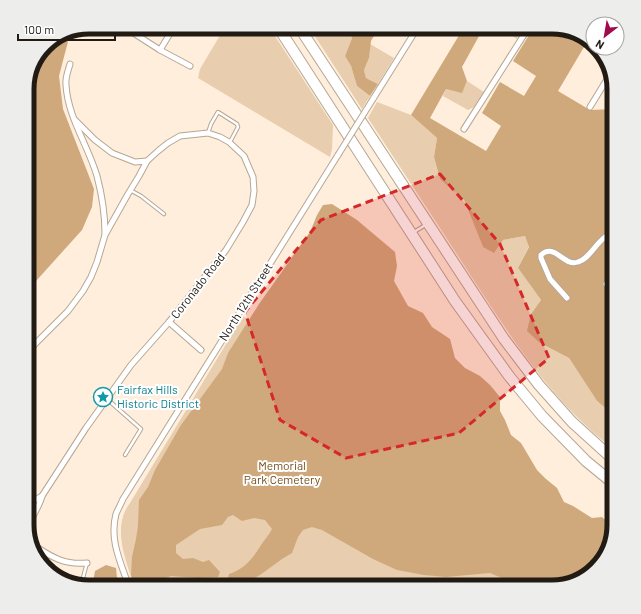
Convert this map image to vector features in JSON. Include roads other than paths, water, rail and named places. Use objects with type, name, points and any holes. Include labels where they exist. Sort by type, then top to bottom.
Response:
[{"type":"highway","points":[[283,34],[455,301],[509,376],[542,416],[586,462],[607,478]]},
{"type":"highway","points":[[304,34],[504,339],[539,385],[572,422],[607,454]]},
{"type":"street","points":[[135,34],[160,50],[190,66]]},
{"type":"street","points":[[160,50],[170,34]]},
{"type":"street","name":"North 12th Street","points":[[127,580],[118,556],[114,530],[117,513],[123,499],[414,34]]},
{"type":"street","points":[[464,130],[525,34]]},
{"type":"street","points":[[34,345],[68,311],[83,291],[98,262],[104,235],[105,221],[97,176],[73,118],[69,103],[66,85],[70,64]]},
{"type":"street","points":[[590,107],[606,81]]},
{"type":"street","points":[[73,118],[95,140],[112,153],[135,162],[147,161]]},
{"type":"street","name":"Coronado Road","points":[[34,515],[41,502],[42,496],[86,428],[131,365],[169,322],[226,250],[244,222],[252,205],[254,191],[253,177],[244,156],[229,142],[220,137],[208,133],[180,136],[168,143],[147,161]]},
{"type":"street","points":[[104,235],[147,161]]},
{"type":"street","points":[[567,298],[550,279],[541,255],[544,252],[549,251],[570,262],[579,262],[607,236]]},
{"type":"street","points":[[169,322],[201,350]]},
{"type":"street","name":"Coronado Road","points":[[34,500],[42,496]]},
{"type":"street","points":[[39,549],[54,558],[76,564],[87,563]]},
{"type":"lane","points":[[208,133],[218,112],[237,124],[238,127],[229,142]]},
{"type":"lane","points":[[130,190],[141,196],[164,214]]},
{"type":"lane","points":[[412,234],[428,224]]},
{"type":"lane","points":[[107,399],[141,429],[125,455]]},
{"type":"lane","points":[[83,579],[87,563]]},
{"type":"place","name":"Fairfax Hills Historic District","points":[[103,397]]},
{"type":"park label","name":"Memorial Park Cemetery","points":[[282,473]]}]
